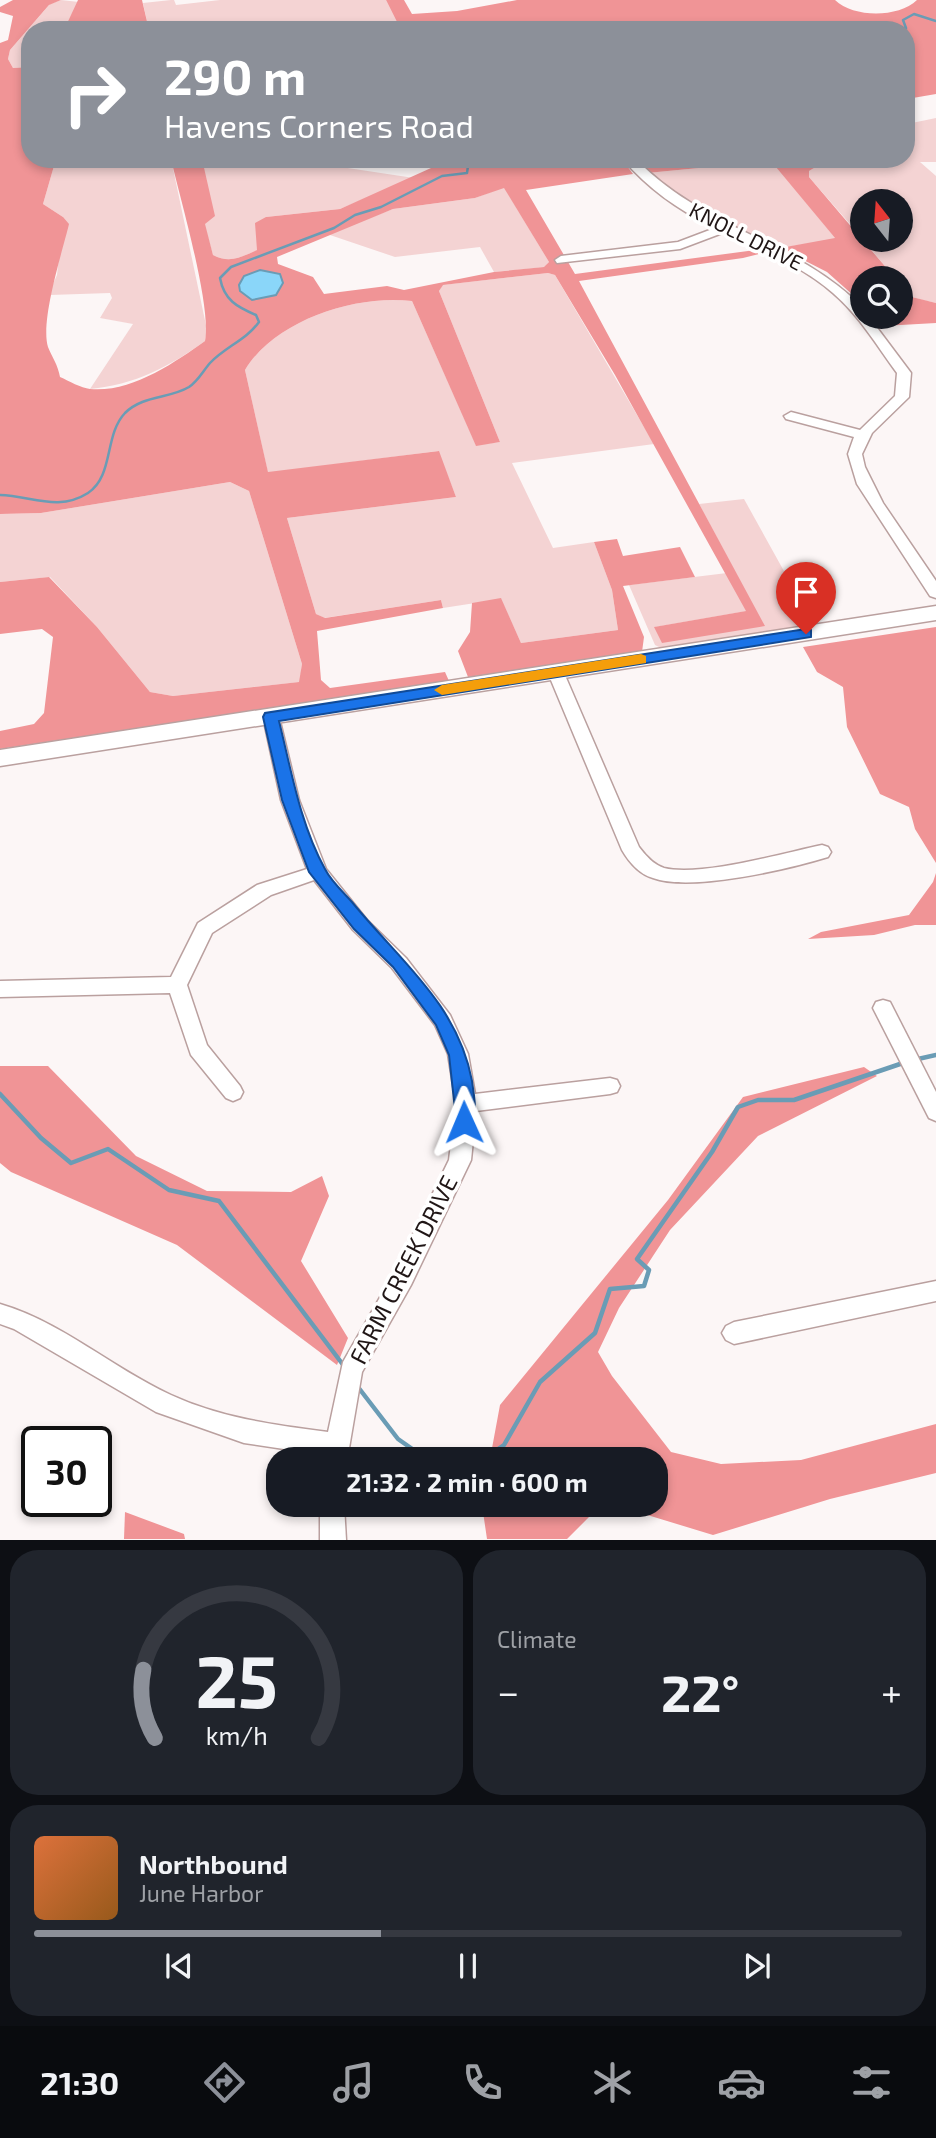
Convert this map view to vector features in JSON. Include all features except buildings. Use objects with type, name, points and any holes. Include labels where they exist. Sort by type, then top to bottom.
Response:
[{"type":"main road","points":[[0,758],[936,613]]},
{"type":"street","name":"KNOLL DRIVE","points":[[637,168],[656,188],[726,228],[808,269],[836,288],[850,303]]},
{"type":"street","points":[[561,260],[680,245],[726,228]]},
{"type":"street","name":"KNOLL DRIVE","points":[[863,435],[902,397],[904,373],[872,329]]},
{"type":"street","points":[[791,416],[863,435],[855,453],[861,479],[936,593]]},
{"type":"street","points":[[556,673],[631,850],[643,866],[664,875],[688,875],[822,852]]},
{"type":"street","name":"FARM CREEK DRIVE","points":[[271,717],[290,800],[318,872],[360,925],[399,963],[443,1021],[458,1055],[466,1104],[460,1160],[403,1278],[351,1370],[338,1447]]},
{"type":"street","points":[[233,1091],[198,1049],[177,985],[205,928],[264,890],[318,872]]},
{"type":"street","points":[[1,989],[177,985]]},
{"type":"street","points":[[883,1008],[936,1112]]},
{"type":"street","points":[[466,1104],[610,1086]]},
{"type":"street","points":[[734,1333],[936,1290]]},
{"type":"street","points":[[0,1314],[20,1320],[164,1404],[244,1432],[314,1447]]},
{"type":"street","points":[[332,1517],[332,1539]]},
{"type":"shaded area","points":[[13,0],[61,0],[49,5],[35,21],[21,21],[21,37],[10,50],[8,59],[13,68],[21,68],[21,168],[53,168],[43,204],[69,224],[49,304],[46,335],[48,347],[60,377],[83,387],[105,389],[136,381],[166,367],[205,341],[206,325],[200,279],[173,168],[204,168],[215,216],[205,224],[213,255],[225,259],[257,250],[255,223],[266,217],[340,209],[431,168],[629,168],[633,174],[526,190],[575,274],[763,249],[767,252],[743,258],[579,281],[765,626],[662,643],[654,627],[746,611],[615,375],[555,275],[548,273],[443,285],[439,291],[500,442],[476,446],[412,301],[366,302],[319,314],[276,337],[258,352],[245,370],[268,472],[439,451],[456,497],[287,518],[316,614],[325,618],[441,600],[443,608],[317,631],[321,680],[330,688],[445,672],[449,681],[0,749],[0,731],[34,724],[44,713],[53,637],[42,629],[0,634],[0,582],[49,577],[97,627],[150,692],[173,696],[299,682],[302,664],[249,491],[230,482],[41,513],[0,514],[0,43],[8,40],[13,16],[0,12],[0,7]],"holes":[[[504,188],[549,262],[544,267],[494,272],[404,290],[387,286],[324,294],[313,277],[278,264],[277,257],[393,209],[475,198]]]},
{"type":"shaded area","points":[[61,0],[79,2],[69,21],[35,21],[50,4]]},
{"type":"shaded area","points":[[78,0],[142,0],[147,21],[68,21]]},
{"type":"shaded area","points":[[174,0],[176,5],[220,0],[386,0],[396,21],[147,21],[143,3]]},
{"type":"shaded area","points":[[386,0],[404,0],[412,14],[457,11],[517,0],[835,0],[853,10],[876,14],[899,10],[917,0],[936,0],[936,94],[915,98],[915,21],[396,21]]},
{"type":"shaded area","points":[[21,37],[21,68],[13,68],[8,59],[10,50]]},
{"type":"shaded area","points":[[936,118],[936,162],[920,162],[936,176],[936,303],[913,296],[913,266],[885,266],[873,252],[914,252],[914,189],[850,189],[850,224],[809,177],[809,171],[814,168],[915,168],[915,122]]},
{"type":"shaded area","points":[[53,168],[173,168],[207,330],[205,341],[151,373],[106,387],[90,389],[133,324],[100,318],[112,298],[110,293],[50,295],[57,275],[63,217],[43,204]]},
{"type":"shaded area","points":[[202,168],[348,168],[414,178],[340,209],[266,217],[258,250],[235,258],[225,259],[213,255],[204,224]]},
{"type":"shaded area","points":[[643,168],[699,168],[647,173]]},
{"type":"shaded area","points":[[699,168],[778,168],[836,239],[780,248],[692,208],[647,173]]},
{"type":"shaded area","points":[[777,168],[814,168],[809,171],[809,177],[850,225],[850,252],[873,252],[885,266],[850,266],[850,292],[827,272],[780,248],[835,238]]},
{"type":"shaded area","points":[[504,187],[549,262],[545,267],[494,272],[480,247],[395,257],[327,234],[393,209],[475,198]]},
{"type":"shaded area","points":[[548,273],[555,275],[654,444],[512,463],[553,548],[594,542],[612,590],[618,630],[521,643],[501,599],[443,608],[441,600],[324,618],[316,614],[287,518],[456,497],[438,451],[268,473],[245,370],[258,352],[276,337],[319,314],[366,302],[412,301],[476,445],[500,442],[439,291],[442,285]]},
{"type":"shaded area","points":[[913,297],[936,303],[936,323],[913,324]]},
{"type":"shaded area","points":[[230,482],[249,491],[302,664],[300,682],[173,696],[150,692],[97,627],[50,577],[0,582],[0,514],[41,513]]},
{"type":"shaded area","points":[[744,499],[815,627],[663,649],[655,645],[629,585],[727,573],[747,611],[655,627],[764,626],[699,504]]},
{"type":"shaded area","points":[[617,539],[623,556],[680,547],[695,577],[623,586],[644,637],[642,652],[468,677],[458,651],[470,632],[472,603],[501,598],[521,643],[618,630],[612,590],[594,542]]},
{"type":"shaded area","points":[[936,627],[936,863],[915,829],[909,807],[880,794],[847,727],[843,687],[817,672],[803,647]]},
{"type":"shaded area","points":[[936,873],[936,925],[915,925],[874,935],[808,939],[821,932],[909,915],[933,882]]},
{"type":"shaded area","points":[[0,1066],[48,1066],[136,1156],[207,1191],[291,1192],[322,1176],[329,1196],[301,1261],[348,1338],[337,1365],[177,1245],[11,1172],[0,1163]]},
{"type":"shaded area","points":[[864,1067],[877,1076],[758,1136],[670,1230],[619,1308],[598,1352],[612,1376],[667,1447],[492,1447],[500,1405],[668,1200],[743,1097]]},
{"type":"shaded area","points":[[936,1424],[936,1473],[830,1499],[713,1535],[654,1517],[668,1517],[668,1448],[671,1452],[721,1464],[801,1460]]},
{"type":"shaded area","points":[[125,1512],[184,1534],[185,1539],[124,1539]]},
{"type":"shaded area","points":[[484,1517],[589,1517],[567,1539],[487,1539]]},
{"type":"water","points":[[260,270],[280,274],[283,283],[276,295],[252,300],[240,291],[239,285],[244,276]]},
{"type":"waterway","points":[[903,21],[914,14],[936,21]]},
{"type":"waterway","points":[[0,495],[45,502],[66,501],[77,499],[96,486],[106,466],[114,432],[125,413],[140,403],[189,387],[216,357],[248,334],[259,322],[256,315],[237,306],[225,292],[220,278],[231,267],[334,228],[355,215],[381,207],[442,176],[467,173],[468,168]]},
{"type":"waterway","points":[[918,1059],[936,1055]]},
{"type":"waterway","points":[[501,1447],[540,1382],[595,1333],[610,1289],[644,1286],[649,1270],[637,1259],[712,1152],[738,1107],[758,1100],[794,1100],[903,1063]]},
{"type":"waterway","points":[[0,1094],[41,1138],[71,1163],[108,1149],[169,1190],[219,1201],[344,1366]]},
{"type":"waterway","points":[[358,1387],[398,1439],[409,1447]]},
{"type":"slow traffic","points":[[442,690],[641,659]]},
{"type":"route","points":[[464,1122],[466,1104],[458,1055],[443,1021],[399,963],[360,925],[318,872],[290,800],[271,717],[806,634]]}]
